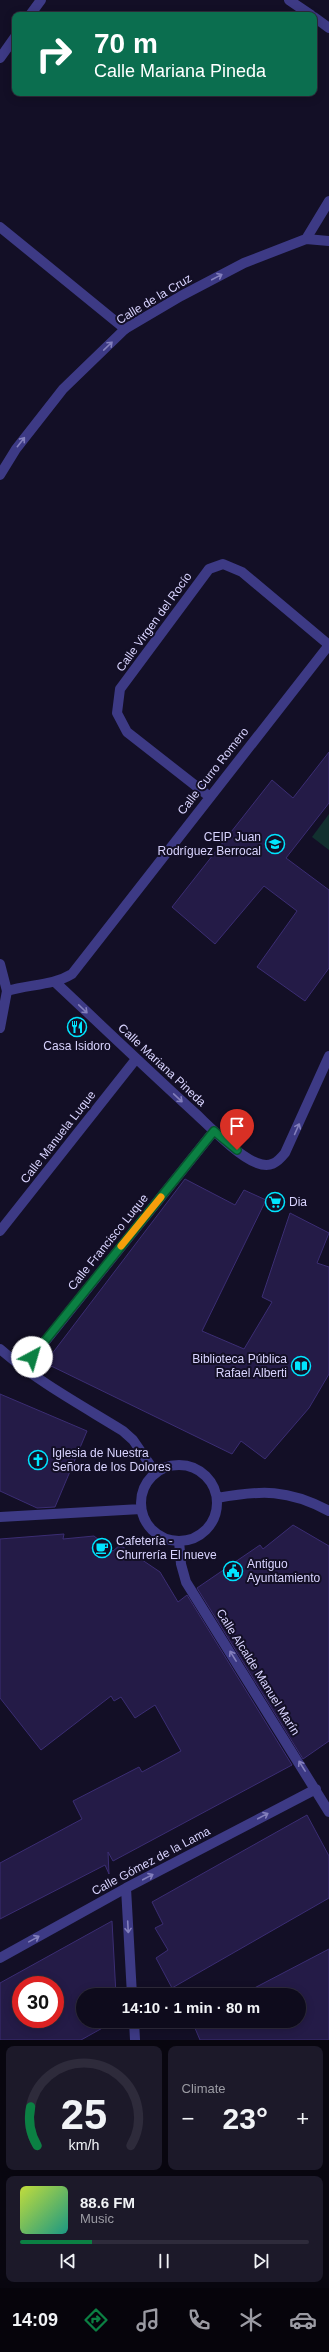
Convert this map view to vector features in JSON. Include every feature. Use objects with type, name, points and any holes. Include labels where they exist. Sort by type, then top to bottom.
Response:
[{"type":"street","points":[[32,12],[41,0]]},
{"type":"street","points":[[290,0],[307,12]]},
{"type":"street","points":[[317,19],[329,28]]},
{"type":"street","points":[[0,58],[12,41]]},
{"type":"street","points":[[306,239],[329,201]]},
{"type":"street","points":[[0,227],[125,329]]},
{"type":"street","name":"Calle de la Cruz","points":[[0,475],[16,449],[63,389],[125,329],[181,296],[244,263],[306,239],[329,240]]},
{"type":"street","name":"Calle Virgen del Rocío","points":[[210,797],[126,732],[117,713],[120,689],[209,569],[223,564],[242,572],[329,645]]},
{"type":"street","name":"Calle Curro Romero","points":[[7,991],[28,985],[55,982],[72,974],[81,965],[329,645]]},
{"type":"street","points":[[0,964],[7,991],[0,1028]]},
{"type":"street","name":"Calle Mariana Pineda","points":[[55,982],[214,1131],[257,1164],[268,1166],[277,1162],[292,1139],[329,1056]]},
{"type":"street","name":"Calle Manuela Luque","points":[[0,1231],[136,1059]]},
{"type":"street","name":"Calle Francisco Luque","points":[[23,1369],[214,1131]]},
{"type":"street","points":[[0,1349],[23,1369],[123,1431],[133,1440],[155,1472]]},
{"type":"street","points":[[177,1464],[199,1470],[214,1487],[217,1498],[214,1519],[208,1528],[200,1535],[179,1541],[169,1540],[159,1536],[150,1529],[141,1509],[143,1489],[155,1472],[177,1464]]},
{"type":"street","points":[[217,1498],[248,1492],[270,1491],[286,1494],[329,1511]]},
{"type":"street","points":[[0,1517],[141,1509]]},
{"type":"street","name":"Calle Alcalde Manuel Marín","points":[[179,1541],[181,1564],[186,1582],[329,1812]]},
{"type":"street","name":"Calle Gómez de la Lama","points":[[0,1958],[126,1888],[316,1789]]},
{"type":"street","points":[[126,1888],[132,1988]]},
{"type":"street","points":[[134,2028],[135,2040]]},
{"type":"green space","points":[[329,814],[329,850],[312,837]]},
{"type":"building","name":"CEIP Juan Rodríguez Berrocal","points":[[329,752],[329,803],[286,858],[329,890],[329,968],[305,1001],[257,967],[297,911],[264,886],[215,944],[172,907],[272,780],[293,798]]},
{"type":"building","points":[[185,1179],[235,1205],[244,1190],[266,1200],[202,1331],[244,1349],[272,1302],[262,1297],[290,1213],[329,1233],[317,1263],[329,1267],[329,1374],[309,1408],[265,1459],[241,1441],[232,1454],[45,1363]]},
{"type":"building","name":"Iglesia de Nuestra Señora de los Dolores","points":[[0,1394],[87,1431],[55,1507],[37,1508],[0,1491]]},
{"type":"building","points":[[293,1525],[329,1546],[329,1741],[303,1759],[197,1588],[260,1545],[263,1549]]},
{"type":"building","points":[[64,1534],[63,1539],[94,1536],[113,1551],[120,1545],[160,1572],[178,1602],[187,1595],[292,1765],[113,1861],[108,1852],[109,1874],[105,1865],[0,1919],[0,1863],[82,1819],[73,1801],[139,1767],[142,1772],[181,1751],[155,1705],[135,1718],[121,1697],[114,1701],[111,1696],[41,1750],[0,1698],[0,1539]]},
{"type":"building","points":[[307,1815],[329,1856],[329,1898],[172,1988],[156,1958],[168,1950],[155,1928],[163,1924],[152,1902]]},
{"type":"building","points":[[112,1921],[116,1988],[76,1988],[76,2028],[102,2028],[81,2040],[0,2040],[0,1983],[12,1976],[12,2028],[64,2028],[64,1976],[13,1976]]},
{"type":"building","points":[[329,1949],[329,2040],[200,2040],[195,2028],[306,2028],[306,1988],[254,1988]]},
{"type":"slow traffic","points":[[121,1246],[161,1197]]},
{"type":"place","name":"CEIP Juan Rodríguez Berrocal","points":[[275,844]]},
{"type":"place","name":"Casa Isidoro","points":[[77,1027]]},
{"type":"place","name":"Dia","points":[[275,1202]]},
{"type":"place","name":"Biblioteca Pública Rafael Alberti","points":[[301,1366]]},
{"type":"place","name":"Iglesia de Nuestra Señora de los Dolores","points":[[38,1460]]},
{"type":"place","name":"Cafetería - Churrería El nueve","points":[[102,1548]]},
{"type":"place","name":"Antiguo Ayuntamiento","points":[[233,1571]]},
{"type":"route","points":[[32,1357],[214,1131],[237,1150]]}]
